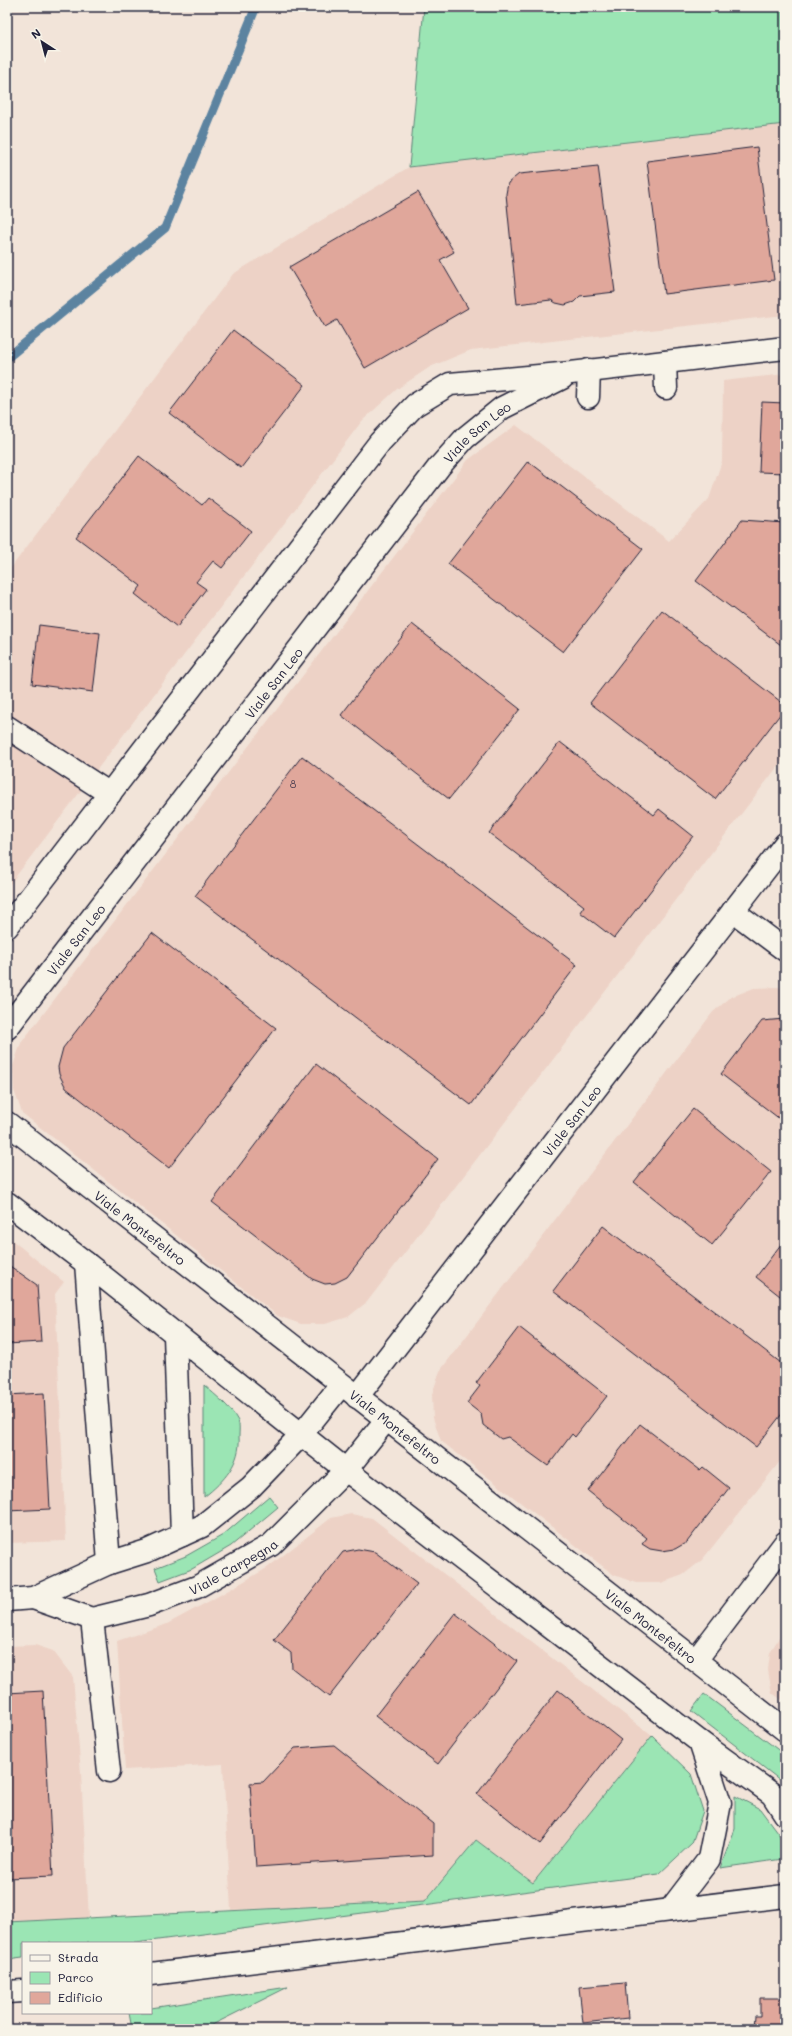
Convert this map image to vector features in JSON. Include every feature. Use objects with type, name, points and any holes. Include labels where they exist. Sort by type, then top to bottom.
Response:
[{"type":"street","name":"Viale San Leo","points":[[7,927],[380,442],[415,405],[450,384],[785,348]]},
{"type":"street","points":[[665,362],[666,388]]},
{"type":"street","name":"Viale San Leo","points":[[7,1028],[439,468],[465,438],[502,408],[580,371]]},
{"type":"street","points":[[580,371],[588,397]]},
{"type":"street","points":[[7,727],[110,794]]},
{"type":"street","name":"Viale San Leo","points":[[349,1391],[785,844]]},
{"type":"street","points":[[733,911],[785,950]]},
{"type":"street","name":"Viale Montefeltro","points":[[7,1123],[785,1730]]},
{"type":"street","points":[[7,1203],[86,1263],[346,1470],[700,1742],[772,1794],[785,1814]]},
{"type":"street","points":[[86,1263],[109,1563]]},
{"type":"street","points":[[175,1334],[182,1535]]},
{"type":"street","points":[[7,1600],[33,1598],[109,1563],[147,1551],[202,1526],[251,1487],[301,1435],[349,1391]]},
{"type":"street","name":"Viale Carpegna","points":[[92,1619],[149,1605],[197,1587],[271,1545],[346,1470],[386,1420]]},
{"type":"street","points":[[696,1660],[785,1543]]},
{"type":"street","points":[[33,1598],[92,1619],[109,1771]]},
{"type":"street","points":[[670,1910],[709,1859],[720,1803],[700,1742]]},
{"type":"street","points":[[152,1974],[785,1896]]},
{"type":"street","points":[[7,1992],[22,1991]]},
{"type":"shaded area","points":[[785,124],[785,315],[471,350],[430,367],[397,389],[362,421],[7,888],[7,573],[233,274],[409,167]]},
{"type":"shaded area","points":[[785,374],[785,757],[367,1302],[348,1317],[325,1324],[301,1324],[278,1316],[22,1113],[14,1090],[13,1066],[21,1043],[468,460],[516,425],[669,541],[709,499],[722,461],[723,381]]},
{"type":"shaded area","points":[[778,987],[785,989],[785,1455],[702,1560],[683,1575],[661,1583],[636,1583],[614,1575],[441,1441],[433,1418],[432,1394],[440,1371],[713,1012],[731,997],[754,988]]},
{"type":"shaded area","points":[[7,1236],[64,1282],[55,1294],[66,1541],[7,1543]]},
{"type":"shaded area","points":[[351,1514],[372,1518],[652,1736],[533,1883],[476,1840],[425,1901],[231,1910],[223,1764],[125,1770],[117,1641],[167,1624],[215,1598],[267,1568],[331,1518]]},
{"type":"shaded area","points":[[785,1627],[785,1702],[772,1693],[768,1670],[770,1653]]},
{"type":"shaded area","points":[[35,1645],[53,1651],[73,1677],[81,1773],[89,1918],[7,1922],[7,1646]]},
{"type":"green space","points":[[424,7],[785,7],[785,124],[409,167]]},
{"type":"green space","points":[[204,1385],[231,1411],[238,1421],[239,1446],[230,1471],[218,1485],[204,1497]]},
{"type":"green space","points":[[269,1496],[278,1507],[231,1546],[192,1569],[160,1581],[155,1568],[186,1556],[223,1535]]},
{"type":"green space","points":[[704,1694],[785,1755],[785,1784],[691,1711]]},
{"type":"green space","points":[[652,1736],[691,1774],[703,1811],[692,1843],[659,1874],[143,1942],[22,1942],[22,1958],[7,1960],[7,1922],[425,1901],[476,1840],[533,1883]]},
{"type":"green space","points":[[735,1796],[760,1809],[780,1836],[783,1859],[720,1868],[735,1829]]},
{"type":"green space","points":[[288,1987],[204,2029],[132,2029],[129,2014],[152,2014],[152,2008]]},
{"type":"building","points":[[757,147],[774,280],[664,294],[647,161]]},
{"type":"building","points":[[598,166],[615,292],[580,296],[574,302],[565,305],[551,300],[517,304],[506,194],[508,183],[519,174]]},
{"type":"building","points":[[418,192],[454,252],[440,260],[468,308],[365,368],[337,320],[325,327],[289,267]]},
{"type":"building","points":[[233,330],[305,385],[241,468],[169,413]]},
{"type":"building","points":[[762,402],[785,403],[785,473],[759,472]]},
{"type":"building","points":[[139,456],[202,505],[208,498],[251,531],[222,568],[213,561],[196,582],[206,589],[177,627],[135,594],[141,586],[76,537]]},
{"type":"building","points":[[528,461],[643,549],[563,652],[448,564]]},
{"type":"building","points":[[742,520],[785,523],[785,648],[696,581]]},
{"type":"building","points":[[662,610],[785,705],[785,708],[715,799],[590,703]]},
{"type":"building","points":[[412,624],[520,709],[449,799],[341,715]]},
{"type":"building","points":[[39,625],[100,633],[93,692],[32,684]]},
{"type":"building","points":[[560,742],[654,815],[659,809],[693,836],[614,938],[580,912],[584,906],[489,833]]},
{"type":"building","points":[[302,756],[577,965],[471,1105],[195,896]]},
{"type":"building","points":[[152,933],[276,1028],[169,1168],[66,1088],[59,1074],[58,1067],[63,1048]]},
{"type":"building","points":[[785,1019],[785,1123],[721,1074],[762,1021]]},
{"type":"building","points":[[316,1064],[438,1159],[347,1277],[335,1283],[325,1284],[312,1279],[212,1202]]},
{"type":"building","points":[[693,1109],[771,1172],[712,1245],[634,1182]]},
{"type":"building","points":[[603,1226],[785,1366],[785,1410],[756,1447],[553,1291]]},
{"type":"building","points":[[785,1239],[785,1300],[756,1277]]},
{"type":"building","points":[[7,1264],[37,1285],[41,1342],[7,1344]]},
{"type":"building","points":[[519,1327],[607,1396],[575,1437],[572,1434],[548,1466],[508,1437],[501,1439],[483,1425],[481,1414],[467,1403],[480,1386],[476,1383]]},
{"type":"building","points":[[44,1393],[50,1509],[7,1511],[7,1395]]},
{"type":"building","points":[[640,1424],[700,1470],[703,1467],[729,1488],[687,1542],[675,1549],[662,1551],[650,1549],[642,1544],[647,1538],[588,1491]]},
{"type":"building","points":[[358,1549],[375,1552],[417,1584],[329,1697],[292,1668],[291,1653],[274,1640],[343,1552]]},
{"type":"building","points":[[455,1613],[517,1661],[438,1764],[375,1716]]},
{"type":"building","points":[[558,1690],[621,1740],[540,1844],[477,1794]]},
{"type":"building","points":[[43,1691],[53,1876],[7,1878],[7,1693]]},
{"type":"building","points":[[334,1745],[433,1824],[433,1855],[256,1867],[250,1783],[263,1782],[295,1748]]},
{"type":"building","points":[[625,1983],[628,2018],[583,2023],[579,1987]]},
{"type":"building","points":[[760,1998],[785,1998],[785,2029],[754,2029],[755,2016],[760,2016]]},
{"type":"waterway","points":[[7,358],[165,228],[256,7]]}]
